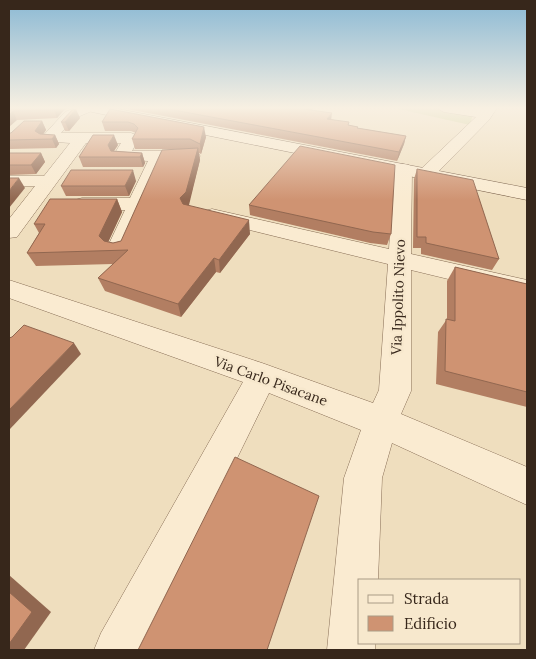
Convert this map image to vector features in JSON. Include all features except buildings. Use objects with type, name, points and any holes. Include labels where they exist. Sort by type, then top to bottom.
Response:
[{"type":"street","points":[[46,204],[52,177],[81,139]]},
{"type":"street","points":[[131,139],[121,156],[192,156]]},
{"type":"street","points":[[247,139],[527,194]]},
{"type":"street","points":[[415,172],[455,139]]},
{"type":"street","points":[[49,156],[68,156]]},
{"type":"street","points":[[118,248],[137,204],[140,174],[158,156]]},
{"type":"street","name":"Via Ippolito Nievo","points":[[351,650],[363,478],[380,422],[395,391],[399,259],[415,172]]},
{"type":"street","points":[[9,181],[74,174]]},
{"type":"street","points":[[9,232],[46,204],[137,204]]},
{"type":"street","points":[[195,211],[527,288]]},
{"type":"street","name":"Via Carlo Pisacane","points":[[9,289],[262,376],[380,422],[527,486]]},
{"type":"street","points":[[118,650],[262,376]]}]
